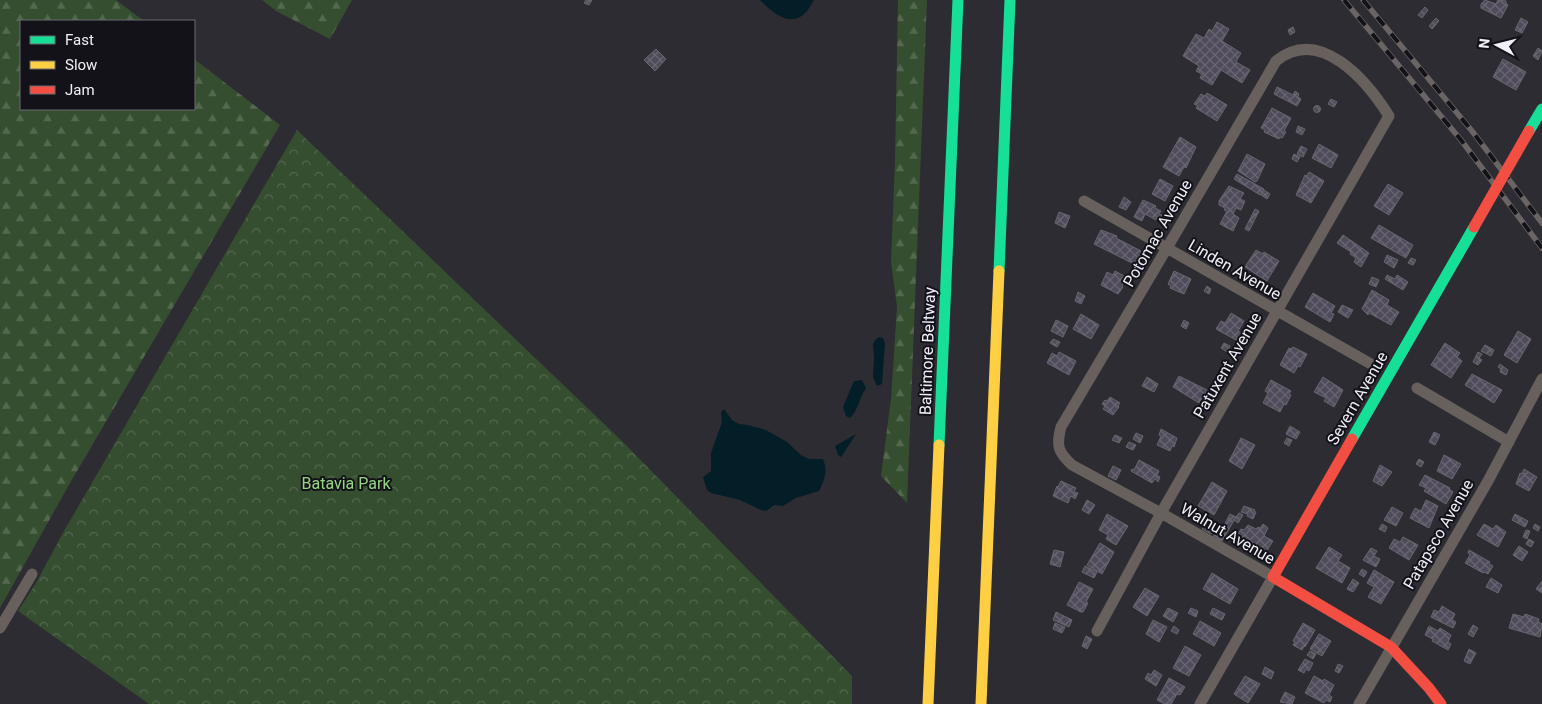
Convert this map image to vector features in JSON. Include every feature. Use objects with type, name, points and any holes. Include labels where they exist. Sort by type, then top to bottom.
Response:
[{"type":"main road","name":"Baltimore Beltway","points":[[928,704],[958,0]]},
{"type":"main road","points":[[981,704],[1010,0]]},
{"type":"main road","name":"Severn Avenue","points":[[1273,577],[1542,109]]},
{"type":"main road","name":"Walnut Avenue","points":[[1273,577],[1391,647],[1429,688],[1441,704]]},
{"type":"street","name":"Patuxent Avenue","points":[[1097,631],[1162,513],[1389,116],[1371,90],[1342,63],[1328,54],[1319,51],[1295,50]]},
{"type":"street","name":"Potomac Avenue","points":[[1058,442],[1061,427],[1266,76],[1276,61],[1284,54],[1295,50]]},
{"type":"street","name":"Linden Avenue","points":[[1084,201],[1371,364]]},
{"type":"street","name":"Patapsco Avenue","points":[[1359,704],[1509,442],[1542,379]]},
{"type":"street","points":[[1417,388],[1509,442]]},
{"type":"street","name":"Walnut Avenue","points":[[1058,442],[1058,448],[1062,455],[1072,465],[1162,513],[1273,577]]},
{"type":"street","points":[[0,628],[32,574]]},
{"type":"street","name":"Severn Avenue","points":[[1200,704],[1273,577]]},
{"type":"green space","points":[[0,0],[116,0],[143,20],[20,20],[20,110],[195,110],[195,60],[280,125],[70,483],[0,608]]},
{"type":"green space","points":[[262,0],[352,0],[330,39],[276,11]]},
{"type":"green space","points":[[898,0],[927,0],[907,503],[881,476],[891,399],[897,307],[891,262]]},
{"type":"green space","name":"Batavia Park","points":[[297,130],[624,443],[852,676],[852,704],[149,704],[18,611],[36,583],[64,531]]},
{"type":"water","points":[[760,0],[814,0],[802,16],[788,19],[775,13]]},
{"type":"water","points":[[879,337],[883,338],[885,343],[882,384],[877,386],[873,377],[873,344]]},
{"type":"water","points":[[862,380],[866,388],[855,412],[850,418],[846,416],[843,407],[854,381]]},
{"type":"water","points":[[724,409],[732,420],[739,424],[766,430],[787,442],[801,455],[809,459],[823,459],[825,475],[819,491],[796,498],[783,506],[774,505],[766,511],[740,500],[711,493],[707,490],[703,477],[711,471],[711,453],[722,422],[721,412]]},
{"type":"water","points":[[856,434],[841,457],[838,455],[835,446]]},
{"type":"building","points":[[586,0],[592,0],[589,5],[584,3]]},
{"type":"building","points":[[1485,0],[1496,4],[1498,0],[1506,1],[1508,5],[1501,18],[1481,8],[1481,4]]},
{"type":"building","points":[[1425,7],[1428,10],[1422,18],[1418,15]]},
{"type":"building","points":[[1436,18],[1439,21],[1432,29],[1429,26]]},
{"type":"building","points":[[1521,18],[1528,22],[1522,33],[1515,30]]},
{"type":"building","points":[[1217,22],[1229,29],[1222,41],[1241,53],[1236,62],[1250,70],[1242,83],[1221,70],[1212,85],[1200,78],[1202,74],[1196,71],[1199,66],[1183,56],[1196,34],[1204,38],[1209,29],[1212,31]]},
{"type":"building","points":[[1293,27],[1295,32],[1290,35],[1288,30]]},
{"type":"building","points":[[1538,48],[1542,51],[1538,60],[1533,56]]},
{"type":"building","points":[[656,49],[666,59],[655,71],[644,60]]},
{"type":"building","points":[[1503,59],[1526,72],[1516,90],[1493,77]]},
{"type":"building","points":[[1277,87],[1293,95],[1295,91],[1299,94],[1298,97],[1301,99],[1297,106],[1274,94]]},
{"type":"building","points":[[1207,93],[1227,105],[1217,121],[1196,108],[1198,106],[1194,104],[1201,94],[1205,96]]},
{"type":"building","points":[[1331,99],[1337,102],[1334,107],[1328,104]]},
{"type":"building","points":[[1317,105],[1321,109],[1317,113],[1313,109]]},
{"type":"building","points":[[1272,108],[1291,118],[1284,131],[1286,132],[1279,139],[1264,132],[1265,130],[1261,128]]},
{"type":"building","points":[[1298,126],[1305,129],[1302,135],[1296,132]]},
{"type":"building","points":[[1180,137],[1196,147],[1186,168],[1184,167],[1179,176],[1163,167]]},
{"type":"building","points":[[1319,144],[1338,155],[1331,168],[1312,158]]},
{"type":"building","points":[[1301,146],[1307,149],[1303,157],[1297,154]]},
{"type":"building","points":[[1247,154],[1265,164],[1255,182],[1238,171]]},
{"type":"building","points":[[1294,154],[1300,157],[1297,162],[1292,159]]},
{"type":"building","points":[[1309,172],[1324,181],[1311,203],[1296,195],[1305,175],[1307,176]]},
{"type":"building","points":[[1237,174],[1264,189],[1260,195],[1234,179]]},
{"type":"building","points":[[1160,179],[1173,186],[1165,201],[1152,194]]},
{"type":"building","points":[[1388,184],[1403,193],[1389,215],[1374,206]]},
{"type":"building","points":[[1229,186],[1244,193],[1240,199],[1245,201],[1241,210],[1236,208],[1233,214],[1239,218],[1233,231],[1220,224],[1227,211],[1219,205],[1219,201]]},
{"type":"building","points":[[1264,190],[1270,194],[1267,199],[1261,195]]},
{"type":"building","points":[[1124,197],[1131,202],[1126,210],[1119,207]]},
{"type":"building","points":[[1143,200],[1156,206],[1155,208],[1161,211],[1159,214],[1162,215],[1160,218],[1158,217],[1156,220],[1145,214],[1142,221],[1134,217]]},
{"type":"building","points":[[1255,209],[1259,211],[1249,231],[1245,229]]},
{"type":"building","points":[[1059,212],[1070,216],[1065,228],[1055,223]]},
{"type":"building","points":[[1379,225],[1413,245],[1406,258],[1371,238]]},
{"type":"building","points":[[1101,230],[1117,236],[1116,238],[1141,251],[1140,253],[1142,254],[1136,265],[1094,244]]},
{"type":"building","points":[[1343,235],[1369,253],[1361,267],[1354,262],[1356,258],[1350,254],[1351,252],[1337,243]]},
{"type":"building","points":[[1256,250],[1263,254],[1264,252],[1279,261],[1267,281],[1245,267]]},
{"type":"building","points":[[1387,255],[1398,260],[1394,268],[1384,262]]},
{"type":"building","points":[[1411,258],[1416,260],[1413,265],[1408,263]]},
{"type":"building","points":[[1115,271],[1126,277],[1123,287],[1118,294],[1101,285],[1107,272],[1113,275]]},
{"type":"building","points":[[1174,271],[1191,279],[1184,294],[1170,288],[1171,286],[1168,284]]},
{"type":"building","points":[[1387,275],[1395,279],[1397,275],[1408,282],[1403,290],[1385,279]]},
{"type":"building","points":[[1372,277],[1379,280],[1376,287],[1369,284]]},
{"type":"building","points":[[1207,286],[1211,289],[1209,294],[1204,291]]},
{"type":"building","points":[[1372,290],[1389,300],[1387,305],[1399,312],[1391,325],[1369,313],[1368,315],[1362,309]]},
{"type":"building","points":[[1078,292],[1085,296],[1081,304],[1075,301]]},
{"type":"building","points":[[1313,293],[1335,306],[1331,313],[1334,314],[1330,322],[1305,307]]},
{"type":"building","points":[[1342,305],[1353,310],[1348,318],[1338,312]]},
{"type":"building","points":[[1231,313],[1244,321],[1238,331],[1241,333],[1236,340],[1216,329],[1221,321],[1225,323]]},
{"type":"building","points":[[1081,314],[1099,325],[1091,339],[1073,329]]},
{"type":"building","points":[[1056,320],[1068,326],[1063,337],[1051,331]]},
{"type":"building","points":[[1184,320],[1189,323],[1186,329],[1181,326]]},
{"type":"building","points":[[1518,331],[1531,339],[1517,363],[1504,355]]},
{"type":"building","points":[[1053,339],[1060,342],[1057,347],[1050,343]]},
{"type":"building","points":[[1224,343],[1230,346],[1227,352],[1221,348]]},
{"type":"building","points":[[1445,343],[1460,353],[1457,357],[1462,361],[1451,378],[1431,365]]},
{"type":"building","points":[[1485,345],[1494,350],[1491,356],[1481,351]]},
{"type":"building","points":[[1293,347],[1307,354],[1300,367],[1298,366],[1294,373],[1280,365],[1289,348]]},
{"type":"building","points":[[1059,352],[1076,361],[1069,375],[1047,363],[1052,353],[1057,356]]},
{"type":"building","points":[[1478,352],[1482,354],[1479,358],[1482,360],[1478,365],[1473,362]]},
{"type":"building","points":[[1500,364],[1508,370],[1506,375],[1500,372],[1501,369],[1498,367]]},
{"type":"building","points":[[1472,374],[1502,390],[1494,403],[1465,385]]},
{"type":"building","points":[[1179,376],[1207,390],[1199,403],[1173,387]]},
{"type":"building","points":[[1147,377],[1158,384],[1154,392],[1142,386]]},
{"type":"building","points":[[1323,377],[1343,390],[1334,407],[1324,401],[1326,398],[1314,392]]},
{"type":"building","points":[[1271,380],[1291,391],[1286,405],[1284,404],[1280,412],[1263,403],[1268,393],[1265,391]]},
{"type":"building","points":[[1110,397],[1120,403],[1113,415],[1103,409],[1105,406],[1102,404]]},
{"type":"building","points":[[1290,426],[1300,432],[1296,439],[1286,434]]},
{"type":"building","points":[[1161,429],[1177,438],[1174,447],[1172,446],[1170,451],[1157,445],[1161,436],[1159,435]]},
{"type":"building","points":[[1434,432],[1440,435],[1435,445],[1429,442]]},
{"type":"building","points":[[1136,433],[1143,436],[1140,443],[1133,439]]},
{"type":"building","points":[[1115,435],[1122,438],[1119,443],[1112,440]]},
{"type":"building","points":[[1241,438],[1255,445],[1242,469],[1229,461]]},
{"type":"building","points":[[1287,438],[1292,440],[1289,446],[1284,443]]},
{"type":"building","points":[[1129,442],[1136,445],[1133,450],[1126,447]]},
{"type":"building","points":[[1444,455],[1461,464],[1452,479],[1437,471]]},
{"type":"building","points":[[1419,459],[1424,462],[1421,467],[1416,464]]},
{"type":"building","points":[[1139,460],[1159,471],[1157,475],[1160,477],[1158,482],[1155,479],[1152,483],[1131,471],[1132,469],[1134,470]]},
{"type":"building","points":[[1380,465],[1392,472],[1382,486],[1373,481]]},
{"type":"building","points":[[1113,466],[1121,470],[1116,480],[1108,476]]},
{"type":"building","points":[[1524,469],[1537,477],[1529,491],[1516,484],[1520,473],[1522,474]]},
{"type":"building","points":[[1425,475],[1450,488],[1453,492],[1446,504],[1424,491],[1426,488],[1419,485]]},
{"type":"building","points":[[1061,481],[1076,488],[1074,492],[1078,493],[1075,499],[1071,496],[1068,503],[1053,496]]},
{"type":"building","points":[[1212,482],[1227,491],[1214,515],[1198,506]]},
{"type":"building","points":[[1087,500],[1095,505],[1089,514],[1082,510]]},
{"type":"building","points":[[1426,500],[1438,506],[1429,528],[1410,518],[1415,508],[1421,511]]},
{"type":"building","points":[[1244,506],[1255,510],[1253,519],[1247,516],[1248,514],[1241,512]]},
{"type":"building","points":[[1392,507],[1403,513],[1396,526],[1384,520]]},
{"type":"building","points":[[1239,513],[1243,515],[1238,523],[1234,520]]},
{"type":"building","points":[[1107,514],[1128,526],[1116,545],[1106,539],[1108,535],[1099,530]]},
{"type":"building","points":[[1230,514],[1236,517],[1222,541],[1213,537],[1219,528],[1222,529]]},
{"type":"building","points":[[1515,514],[1528,521],[1525,527],[1512,520]]},
{"type":"building","points":[[1207,521],[1216,526],[1211,534],[1202,529]]},
{"type":"building","points":[[1263,524],[1268,528],[1264,536],[1273,541],[1266,552],[1259,548],[1257,550],[1253,548],[1255,545],[1237,536],[1241,529],[1244,530],[1248,525],[1256,529],[1260,528]]},
{"type":"building","points":[[1382,524],[1387,527],[1385,532],[1379,529]]},
{"type":"building","points":[[1484,524],[1493,529],[1496,525],[1506,532],[1498,547],[1477,535]]},
{"type":"building","points":[[1535,524],[1540,527],[1538,531],[1533,528]]},
{"type":"building","points":[[1526,530],[1530,531],[1527,539],[1523,537]]},
{"type":"building","points":[[1403,537],[1418,545],[1409,560],[1389,548],[1394,539],[1400,542]]},
{"type":"building","points":[[1529,539],[1534,542],[1531,547],[1526,544]]},
{"type":"building","points":[[1100,543],[1114,552],[1102,574],[1087,565]]},
{"type":"building","points":[[1519,546],[1528,552],[1522,561],[1513,555]]},
{"type":"building","points":[[1329,547],[1342,555],[1338,561],[1350,568],[1342,583],[1316,568]]},
{"type":"building","points":[[1371,548],[1377,551],[1374,556],[1380,559],[1376,567],[1363,560]]},
{"type":"building","points":[[1054,550],[1064,552],[1060,567],[1050,564]]},
{"type":"building","points":[[1469,550],[1490,562],[1489,564],[1493,566],[1488,574],[1465,563],[1470,555],[1468,553]]},
{"type":"building","points":[[1085,566],[1097,572],[1094,578],[1082,572]]},
{"type":"building","points":[[1362,569],[1367,572],[1364,577],[1359,574]]},
{"type":"building","points":[[1374,570],[1394,582],[1381,604],[1368,597],[1374,587],[1367,583]]},
{"type":"building","points":[[1212,573],[1238,589],[1230,604],[1203,589]]},
{"type":"building","points":[[1491,578],[1502,585],[1498,593],[1486,587]]},
{"type":"building","points":[[1353,579],[1359,583],[1353,592],[1347,589]]},
{"type":"building","points":[[1542,581],[1542,593],[1536,589]]},
{"type":"building","points":[[1079,582],[1093,589],[1083,612],[1067,605]]},
{"type":"building","points":[[1145,588],[1159,596],[1147,616],[1133,607]]},
{"type":"building","points":[[1442,606],[1455,614],[1452,620],[1456,622],[1453,628],[1431,617],[1434,610],[1439,612]]},
{"type":"building","points":[[1168,608],[1178,613],[1173,622],[1163,616]]},
{"type":"building","points":[[1191,608],[1198,611],[1196,617],[1188,613]]},
{"type":"building","points":[[1213,608],[1225,614],[1222,620],[1210,614]]},
{"type":"building","points":[[1056,612],[1072,620],[1069,627],[1053,620]]},
{"type":"building","points":[[1513,614],[1524,617],[1525,614],[1539,619],[1538,622],[1542,624],[1540,637],[1509,628]]},
{"type":"building","points":[[1153,620],[1167,627],[1159,642],[1146,634]]},
{"type":"building","points":[[1200,621],[1221,633],[1214,646],[1193,634]]},
{"type":"building","points":[[1055,623],[1065,627],[1062,633],[1053,629]]},
{"type":"building","points":[[1303,623],[1315,630],[1302,650],[1293,645],[1295,642],[1293,641]]},
{"type":"building","points":[[1473,625],[1478,628],[1473,637],[1468,634]]},
{"type":"building","points":[[1174,626],[1179,630],[1177,634],[1171,631]]},
{"type":"building","points":[[1429,626],[1438,631],[1440,628],[1451,635],[1448,642],[1451,644],[1448,650],[1425,635]]},
{"type":"building","points":[[1319,634],[1331,641],[1322,656],[1310,649]]},
{"type":"building","points":[[1086,636],[1092,639],[1087,649],[1082,646]]},
{"type":"building","points":[[1185,646],[1201,655],[1189,676],[1173,668]]},
{"type":"building","points":[[1469,649],[1476,653],[1470,664],[1464,661]]},
{"type":"building","points":[[1310,651],[1316,654],[1313,659],[1307,655]]},
{"type":"building","points":[[1305,659],[1313,663],[1309,671],[1306,669],[1304,673],[1298,670]]},
{"type":"building","points":[[1338,664],[1343,666],[1339,673],[1335,671]]},
{"type":"building","points":[[1265,667],[1274,672],[1271,679],[1262,674]]},
{"type":"building","points":[[1154,670],[1162,675],[1156,686],[1145,679],[1148,673],[1151,675]]},
{"type":"building","points":[[1245,676],[1260,684],[1248,703],[1234,694]]},
{"type":"building","points":[[1314,676],[1334,685],[1329,695],[1332,697],[1330,702],[1326,700],[1324,703],[1305,693]]},
{"type":"building","points":[[1169,678],[1185,687],[1180,695],[1177,694],[1171,704],[1165,704],[1157,700]]},
{"type":"building","points":[[1285,692],[1295,697],[1292,704],[1280,702]]},
{"type":"railway","points":[[1344,0],[1461,140],[1542,248]]},
{"type":"railway","points":[[1363,0],[1472,131],[1542,223]]},
{"type":"traffic: fast","points":[[939,445],[958,0]]},
{"type":"traffic: fast","points":[[999,271],[1010,0]]},
{"type":"traffic: fast","points":[[1529,131],[1542,109]]},
{"type":"traffic: fast","points":[[1352,439],[1474,227]]},
{"type":"traffic: slow","points":[[981,704],[999,271]]},
{"type":"traffic: slow","points":[[928,704],[939,445]]},
{"type":"traffic: jam","points":[[1474,227],[1529,131]]},
{"type":"traffic: jam","points":[[1352,439],[1273,577],[1391,647],[1429,688],[1441,704]]}]
